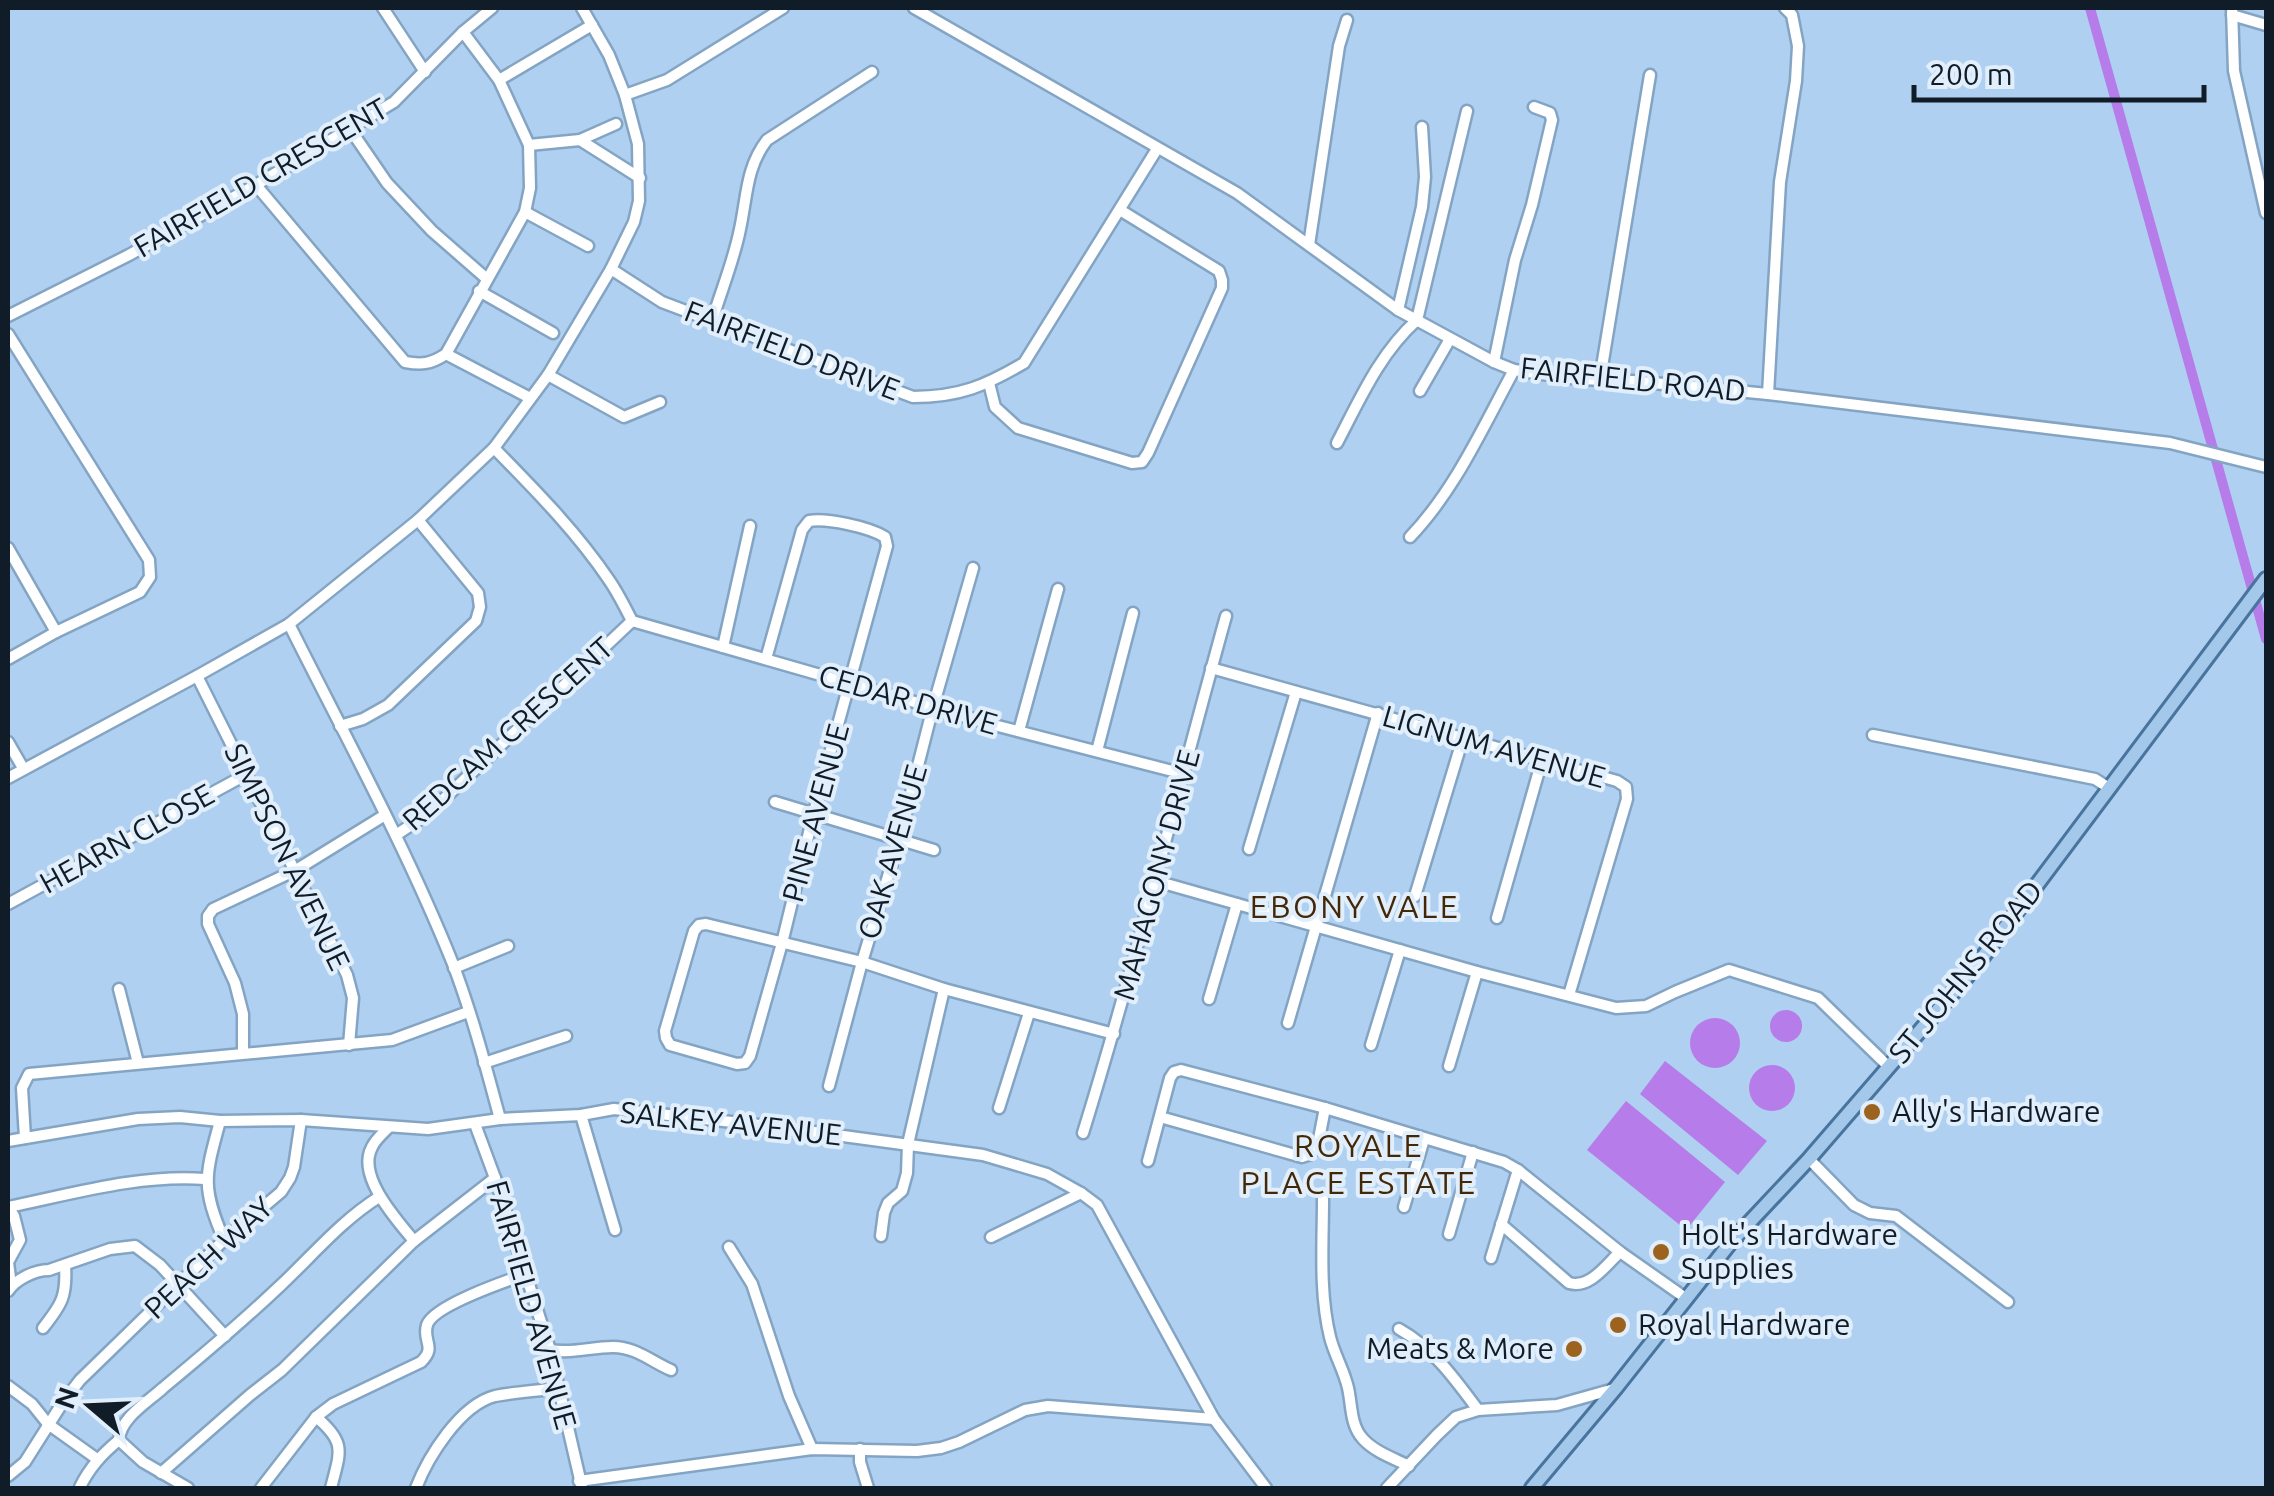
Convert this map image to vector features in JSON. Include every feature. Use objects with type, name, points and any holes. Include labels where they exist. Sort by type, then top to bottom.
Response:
[{"type":"main road","name":"ST JOHNS ROAD","points":[[1532,1488],[1731,1242],[1809,1159],[1976,966],[2266,579]]},
{"type":"street","points":[[383,8],[424,72]]},
{"type":"street","name":"FAIRFIELD CRESCENT","points":[[8,316],[129,255],[394,102],[492,8]]},
{"type":"street","points":[[8,778],[289,624],[418,520],[494,448],[548,375],[611,269],[634,222],[639,201],[638,144],[626,95],[585,8]]},
{"type":"street","points":[[626,95],[667,80],[782,8]]},
{"type":"street","name":"FAIRFIELD ROAD","points":[[914,8],[1237,193],[1398,310],[1514,370],[1768,394],[2170,443],[2266,467]]},
{"type":"street","points":[[1768,394],[1780,182],[1798,46],[1792,15],[1784,8]]},
{"type":"street","points":[[2266,25],[2232,12],[2234,70],[2266,212]]},
{"type":"street","points":[[1309,245],[1339,46],[1347,20]]},
{"type":"street","points":[[499,80],[592,25]]},
{"type":"street","points":[[256,184],[405,362],[422,365],[446,354],[525,212],[530,188],[529,145],[499,80],[464,32]]},
{"type":"street","points":[[712,320],[740,231],[747,182],[757,152],[767,140],[872,72]]},
{"type":"street","points":[[1600,379],[1650,76]]},
{"type":"street","points":[[1494,362],[1515,260],[1552,120],[1550,113],[1534,106]]},
{"type":"street","points":[[1337,443],[1374,372],[1396,339],[1417,320],[1467,111]]},
{"type":"street","points":[[529,145],[580,140],[616,124]]},
{"type":"street","points":[[1398,310],[1424,192],[1422,127]]},
{"type":"street","points":[[350,129],[387,183],[432,231],[486,279]]},
{"type":"street","points":[[580,140],[640,178]]},
{"type":"street","name":"FAIRFIELD DRIVE","points":[[611,269],[662,302],[913,397],[941,397],[990,383],[1024,363],[1156,148]]},
{"type":"street","points":[[990,383],[995,407],[1018,428],[1132,463],[1142,462],[1222,288],[1222,280],[1219,271],[1120,210]]},
{"type":"street","points":[[525,212],[588,246]]},
{"type":"street","points":[[479,291],[553,333]]},
{"type":"street","points":[[8,334],[149,560],[150,577],[140,592],[8,659]]},
{"type":"street","points":[[1420,391],[1450,338]]},
{"type":"street","points":[[446,354],[530,398]]},
{"type":"street","points":[[1410,538],[1430,516],[1462,466],[1514,370]]},
{"type":"street","points":[[548,375],[624,417],[660,402]]},
{"type":"street","name":"REDCAM CRESCENT","points":[[396,835],[429,812],[632,621],[609,580],[579,542],[494,448]]},
{"type":"street","points":[[340,726],[388,705],[476,621],[478,593],[418,520]]},
{"type":"street","name":"PINE AVENUE","points":[[766,659],[802,530],[808,521],[876,532],[885,538],[887,546],[782,944],[750,1056],[736,1064],[670,1045],[665,1030],[699,925],[782,944]]},
{"type":"street","points":[[723,647],[750,526]]},
{"type":"street","points":[[8,548],[56,632]]},
{"type":"street","name":"OAK AVENUE","points":[[828,1086],[900,840],[932,707],[973,568]]},
{"type":"street","points":[[1019,731],[1058,589]]},
{"type":"street","points":[[1097,751],[1133,613]]},
{"type":"street","name":"MAHAGONY DRIVE","points":[[1083,1132],[1114,1034],[1226,616]]},
{"type":"street","name":"CEDAR DRIVE","points":[[632,621],[1184,774]]},
{"type":"street","points":[[289,624],[396,835],[454,968],[500,1118]]},
{"type":"street","name":"LIGNUM AVENUE","points":[[1211,668],[1616,780],[1626,787],[1626,799],[1569,995]]},
{"type":"street","name":"SIMPSON AVENUE","points":[[197,676],[347,974],[353,998],[349,1045]]},
{"type":"street","points":[[1249,848],[1296,692]]},
{"type":"street","points":[[1288,1023],[1378,713]]},
{"type":"street","points":[[1873,735],[2095,780],[2108,788]]},
{"type":"street","points":[[1415,896],[1463,738]]},
{"type":"street","points":[[8,742],[23,768]]},
{"type":"street","points":[[1497,918],[1542,760]]},
{"type":"street","name":"HEARN CLOSE","points":[[8,904],[247,774]]},
{"type":"street","points":[[775,802],[934,850]]},
{"type":"street","points":[[243,1053],[244,1014],[208,916],[213,909],[296,870],[385,816]]},
{"type":"street","points":[[1156,881],[1616,1008],[1646,1006],[1729,970],[1818,998],[1889,1067]]},
{"type":"street","points":[[1209,999],[1237,904]]},
{"type":"street","points":[[782,944],[862,962],[944,989],[1114,1034]]},
{"type":"street","points":[[454,968],[508,946]]},
{"type":"street","points":[[1371,1045],[1400,950]]},
{"type":"street","points":[[1449,1066],[1477,972]]},
{"type":"street","points":[[881,1236],[888,1203],[902,1191],[907,1173],[908,1144],[944,989]]},
{"type":"street","points":[[119,990],[138,1063]]},
{"type":"street","points":[[25,1138],[22,1088],[29,1074],[392,1040],[468,1012]]},
{"type":"street","points":[[999,1108],[1029,1012]]},
{"type":"street","points":[[484,1063],[566,1036]]},
{"type":"street","points":[[1148,1161],[1170,1078],[1181,1070],[1326,1108],[1504,1162],[1687,1300]]},
{"type":"street","points":[[1160,1117],[1302,1156],[1312,1154],[1318,1144],[1326,1108]]},
{"type":"street","name":"SALKEY AVENUE","points":[[8,1141],[138,1119],[300,1120],[428,1129],[500,1118],[614,1109],[983,1155],[1046,1174],[1098,1205],[1214,1419],[1266,1488]]},
{"type":"street","points":[[582,1114],[615,1230]]},
{"type":"street","name":"PEACH WAY","points":[[8,1476],[25,1462],[80,1380],[224,1240],[280,1192],[290,1178],[300,1120]]},
{"type":"street","points":[[220,1122],[206,1180],[210,1208],[224,1240]]},
{"type":"street","name":"FAIRFIELD AVENUE","points":[[476,1124],[550,1350],[580,1485]]},
{"type":"street","points":[[388,1128],[372,1146],[368,1164],[379,1196],[414,1241]]},
{"type":"street","points":[[1404,1208],[1424,1139]]},
{"type":"street","points":[[1450,1234],[1472,1152]]},
{"type":"street","points":[[1809,1159],[1854,1205],[1896,1216],[2008,1302]]},
{"type":"street","points":[[1490,1258],[1518,1170]]},
{"type":"street","points":[[206,1180],[182,1178],[124,1184],[8,1206],[20,1240],[8,1262],[9,1289],[40,1270],[110,1249],[135,1246],[179,1284],[225,1336]]},
{"type":"street","points":[[161,1473],[282,1370],[414,1241],[495,1178]]},
{"type":"street","points":[[992,1237],[1081,1193]]},
{"type":"street","points":[[82,1488],[97,1459],[119,1440],[125,1422],[292,1275],[335,1230],[379,1196]]},
{"type":"street","points":[[1323,1199],[1322,1274],[1330,1339],[1346,1378],[1356,1429],[1376,1449],[1409,1466]]},
{"type":"street","points":[[1501,1224],[1569,1283],[1578,1286],[1588,1282],[1620,1252]]},
{"type":"street","points":[[730,1247],[752,1284],[789,1396],[812,1449]]},
{"type":"street","points":[[43,1328],[64,1298],[66,1265]]},
{"type":"street","points":[[261,1488],[316,1417],[333,1404],[421,1362],[430,1346],[426,1328],[436,1315],[489,1286],[526,1274]]},
{"type":"street","points":[[1399,1329],[1430,1352],[1478,1410]]},
{"type":"street","points":[[550,1350],[581,1352],[615,1347],[643,1354],[672,1370]]},
{"type":"street","points":[[8,1386],[32,1404],[48,1424],[97,1459]]},
{"type":"street","points":[[416,1488],[436,1447],[477,1404],[494,1396],[558,1388]]},
{"type":"street","points":[[1388,1488],[1456,1417],[1478,1410],[1557,1405],[1615,1388]]},
{"type":"street","points":[[580,1485],[812,1449],[942,1448],[1026,1410],[1048,1406],[1214,1419]]},
{"type":"street","points":[[316,1417],[332,1430],[339,1443],[331,1488]]},
{"type":"street","points":[[119,1440],[143,1462],[188,1488]]},
{"type":"street","points":[[860,1450],[868,1488]]},
{"type":"shaded area","points":[[1786,1010],[1797,1015],[1802,1026],[1797,1037],[1786,1042],[1775,1037],[1770,1026],[1775,1015]]},
{"type":"shaded area","points":[[1705,1019],[1725,1019],[1739,1033],[1739,1053],[1725,1067],[1705,1067],[1691,1053],[1691,1033]]},
{"type":"shaded area","points":[[1665,1061],[1767,1141],[1738,1175],[1640,1094]]},
{"type":"shaded area","points":[[1772,1065],[1789,1071],[1795,1088],[1789,1105],[1772,1111],[1755,1105],[1749,1088],[1755,1071]]},
{"type":"shaded area","points":[[1626,1101],[1725,1182],[1686,1230],[1587,1150]]},
{"type":"waterway","points":[[2090,8],[2266,639]]},
{"type":"place","name":"Ally's Hardware","points":[[1872,1112]]},
{"type":"place","name":"Holt's Hardware Supplies","points":[[1661,1252]]},
{"type":"place","name":"Royal Hardware","points":[[1618,1325]]},
{"type":"place","name":"Meats & More","points":[[1574,1349]]},
{"type":"district","name":"EBONY VALE","points":[[1355,907]]},
{"type":"district","name":"ROYALE PLACE ESTATE","points":[[1359,1164]]}]
